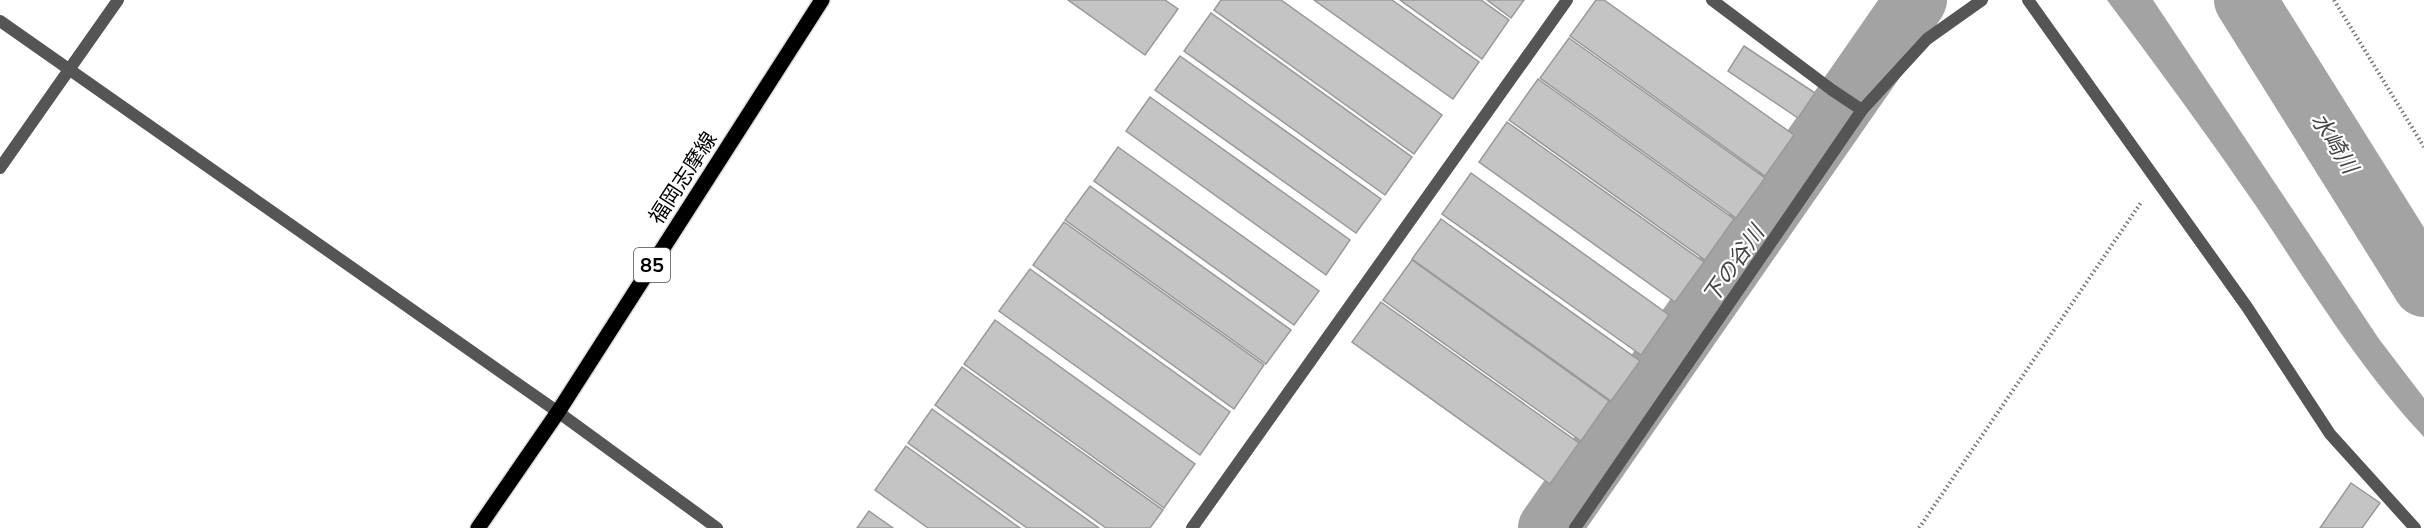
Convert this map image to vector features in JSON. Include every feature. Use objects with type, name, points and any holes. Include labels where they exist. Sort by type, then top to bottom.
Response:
[{"type":"main road","name":"福岡志摩線","points":[[478,528],[558,412],[822,0]]},
{"type":"street","points":[[0,168],[118,0]]},
{"type":"street","points":[[1192,528],[1567,0]]},
{"type":"street","points":[[1712,0],[1859,108]]},
{"type":"street","points":[[1575,528],[1859,108],[1927,39],[1982,0]]},
{"type":"street","points":[[2028,0],[2247,306],[2330,434],[2415,528]]},
{"type":"street","points":[[0,21],[68,71],[558,412],[717,528]]},
{"type":"path","points":[[2334,0],[2424,147]]},
{"type":"path","points":[[1919,528],[2156,181]]},
{"type":"shaded area","points":[[2107,0],[2153,0],[2379,339],[2424,398],[2424,437],[2400,411],[2356,354],[2220,154]]},
{"type":"building","points":[[1068,0],[1165,0],[1178,9],[1145,55]]},
{"type":"building","points":[[1221,0],[1281,0],[1442,115],[1414,154],[1214,10]]},
{"type":"building","points":[[1314,0],[1392,0],[1479,62],[1453,99]]},
{"type":"building","points":[[1400,0],[1481,0],[1509,20],[1482,59]]},
{"type":"building","points":[[1487,0],[1524,0],[1511,18]]},
{"type":"building","points":[[1596,0],[1604,0],[1794,135],[1765,176],[1570,36]]},
{"type":"building","points":[[1211,13],[1412,157],[1385,195],[1184,51]]},
{"type":"building","points":[[1569,38],[1765,178],[1736,218],[1540,78]]},
{"type":"building","points":[[1744,46],[1815,93],[1798,118],[1728,71]]},
{"type":"building","points":[[1180,56],[1381,199],[1356,233],[1155,90]]},
{"type":"building","points":[[1538,79],[1734,219],[1705,260],[1509,120]]},
{"type":"building","points":[[1150,97],[1350,240],[1326,275],[1126,131]]},
{"type":"building","points":[[1507,122],[1704,262],[1675,302],[1479,162]]},
{"type":"building","points":[[1118,147],[1319,291],[1294,325],[1094,181]]},
{"type":"building","points":[[1471,173],[1669,315],[1641,355],[1442,214]]},
{"type":"building","points":[[1090,186],[1291,330],[1266,364],[1065,220]]},
{"type":"building","points":[[1441,219],[1640,361],[1611,401],[1412,259]]},
{"type":"building","points":[[1064,222],[1264,365],[1234,409],[1033,265]]},
{"type":"building","points":[[1412,260],[1609,401],[1581,441],[1383,300]]},
{"type":"building","points":[[1030,269],[1230,412],[1200,455],[999,311]]},
{"type":"building","points":[[1381,302],[1579,443],[1550,484],[1352,342]]},
{"type":"building","points":[[995,320],[1195,464],[1164,508],[964,364]]},
{"type":"building","points":[[962,367],[1163,510],[1150,528],[1106,528],[935,405]]},
{"type":"building","points":[[932,409],[1099,528],[1027,528],[908,443]]},
{"type":"building","points":[[906,446],[1020,528],[928,528],[875,490]]},
{"type":"building","points":[[2351,483],[2380,503],[2362,528],[2320,528]]},
{"type":"building","points":[[869,511],[893,528],[857,528]]},
{"type":"waterway","name":"下の谷川","points":[[1549,528],[1916,0]]},
{"type":"waterway","name":"水崎川","points":[[2245,0],[2424,286]]}]
